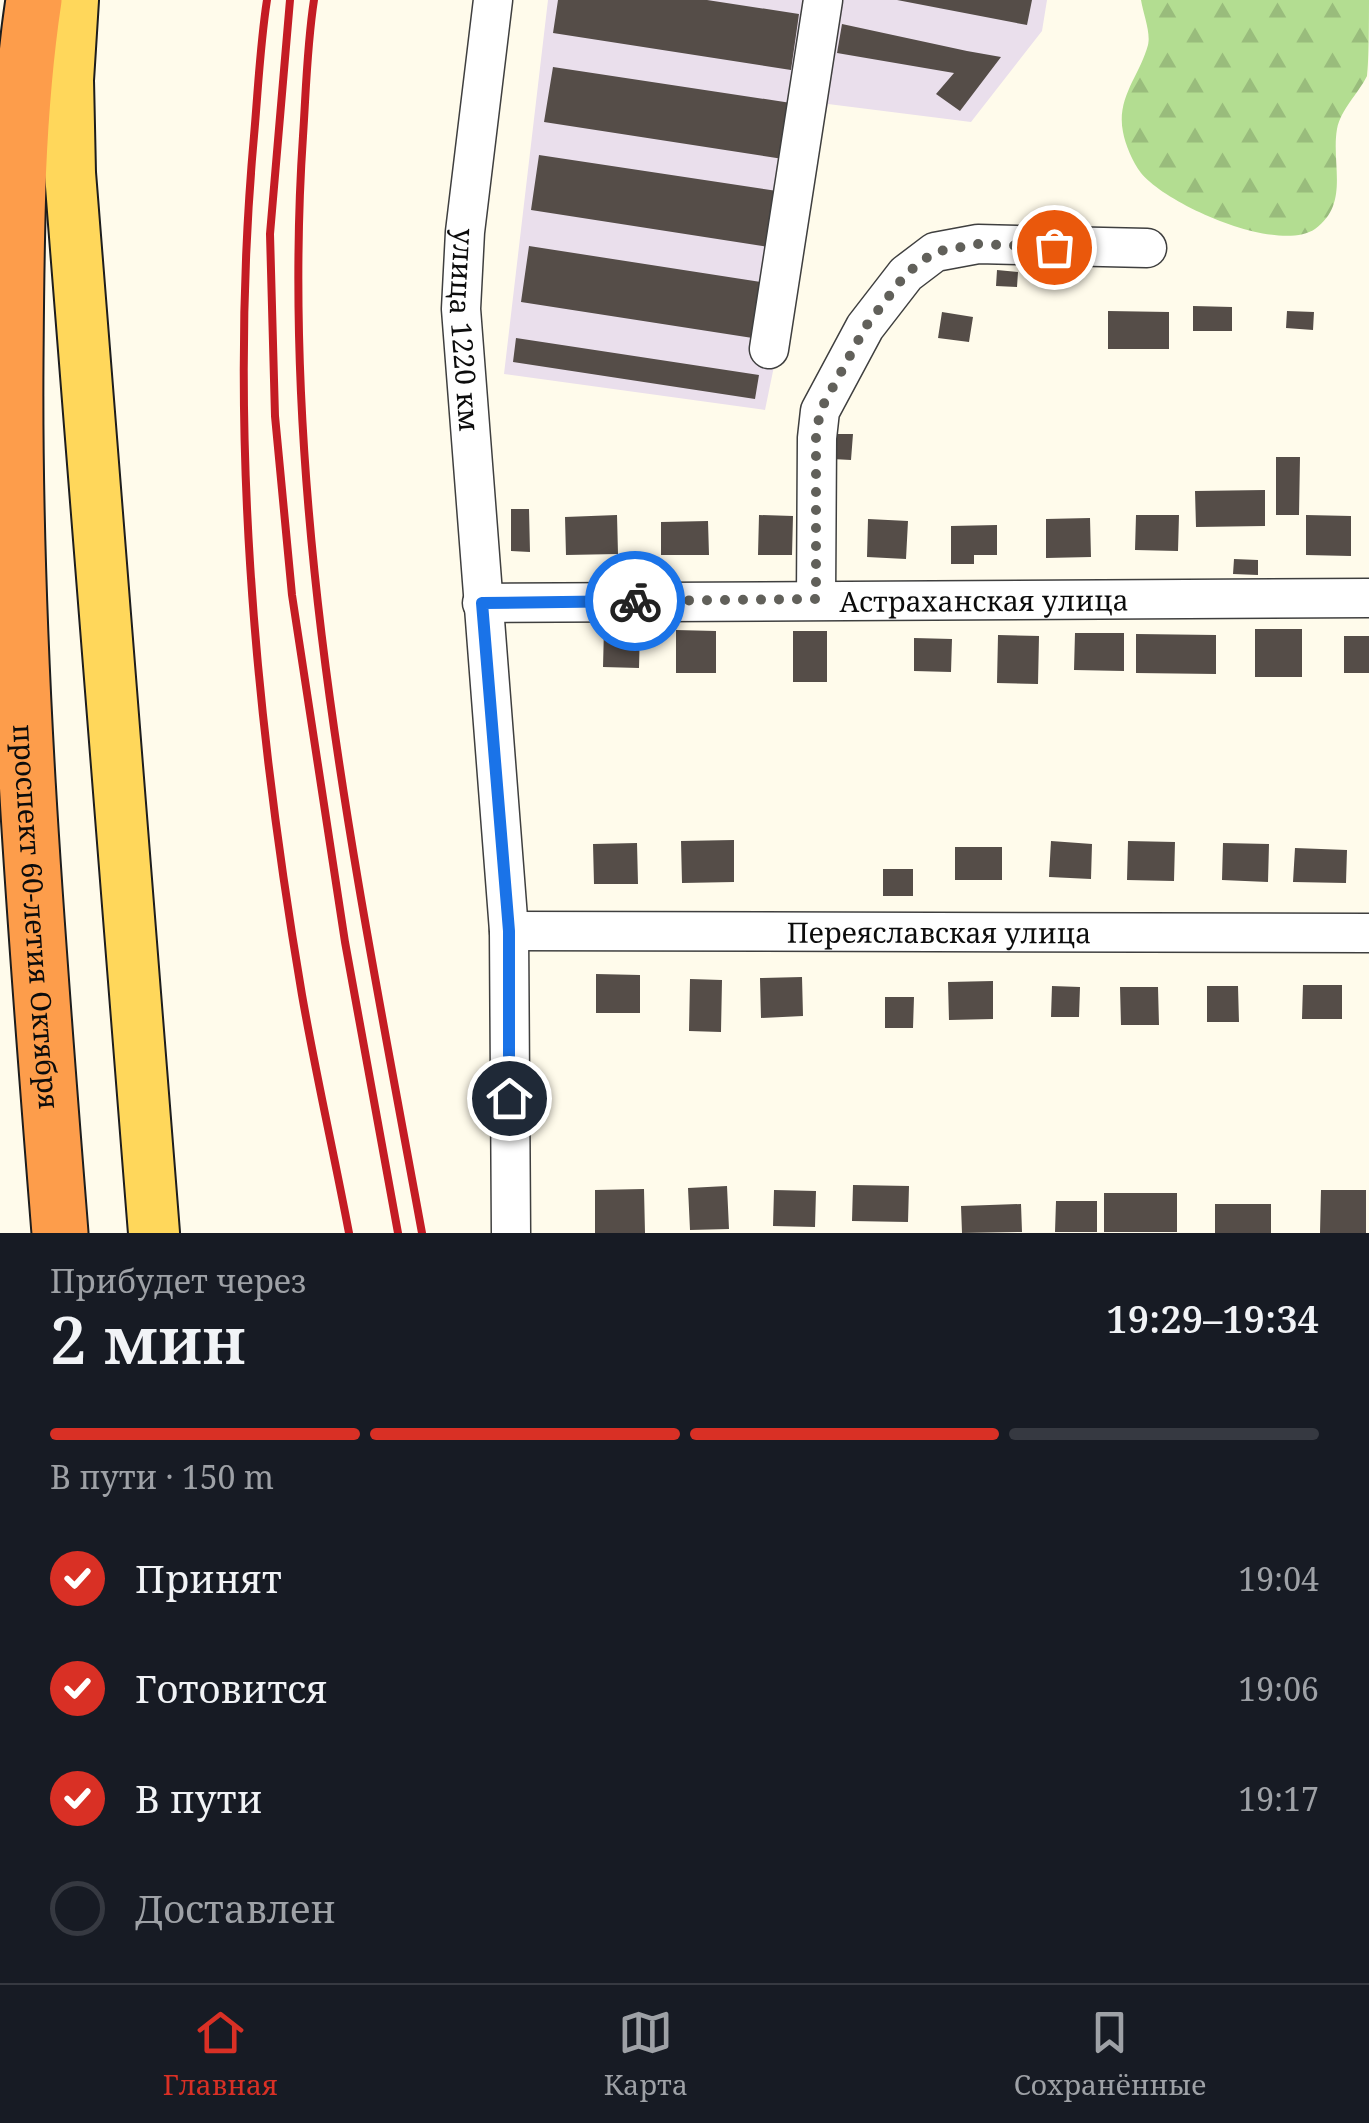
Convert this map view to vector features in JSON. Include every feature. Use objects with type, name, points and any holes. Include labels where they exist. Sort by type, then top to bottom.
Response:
[{"type":"highway","name":"проспект 60-летия Октября","points":[[34,0],[16,175],[14,481],[9,578],[28,769],[60,1233]]},
{"type":"highway","points":[[0,378],[14,481]]},
{"type":"main road","points":[[73,0],[68,80],[70,173],[154,1233]]},
{"type":"street","name":"улица 1220 км","points":[[493,0],[465,232],[462,308],[509,931],[511,1233]]},
{"type":"street","points":[[769,349],[823,0]]},
{"type":"street","points":[[816,599],[816,438],[820,411],[866,326],[906,274],[934,252],[978,244],[1147,248]]},
{"type":"street","name":"Астраханская улица","points":[[482,603],[1369,598]]},
{"type":"street","points":[[0,692],[14,721],[28,769]]},
{"type":"street","name":"Переяславская улица","points":[[509,931],[1369,933]]},
{"type":"shaded area","points":[[548,0],[1047,0],[1042,31],[971,122],[828,104],[765,410],[504,374]]},
{"type":"green space","points":[[1141,0],[1369,0],[1367,76],[1339,122],[1336,196],[1326,219],[1315,229],[1298,235],[1251,231],[1174,199],[1141,173],[1127,148],[1122,120],[1126,97],[1149,40]]},
{"type":"building","points":[[558,0],[707,0],[799,14],[791,70],[553,33]]},
{"type":"building","points":[[897,0],[1032,0],[1027,25]]},
{"type":"building","points":[[842,24],[1001,57],[960,111],[936,94],[954,73],[837,53]]},
{"type":"building","points":[[553,67],[791,103],[783,159],[544,122]]},
{"type":"building","points":[[539,155],[777,191],[769,247],[531,210]]},
{"type":"building","points":[[529,246],[767,283],[759,339],[521,302]]},
{"type":"building","points":[[997,270],[1018,272],[1017,287],[996,286]]},
{"type":"building","points":[[1193,306],[1232,307],[1232,331],[1193,331]]},
{"type":"building","points":[[1108,311],[1169,312],[1169,349],[1108,349]]},
{"type":"building","points":[[1287,311],[1314,312],[1313,330],[1286,328]]},
{"type":"building","points":[[942,312],[973,317],[969,342],[938,338]]},
{"type":"building","points":[[516,338],[759,375],[755,399],[513,362]]},
{"type":"building","points":[[833,434],[853,434],[851,460],[832,459]]},
{"type":"building","points":[[1276,457],[1300,457],[1299,515],[1276,515]]},
{"type":"building","points":[[1265,490],[1265,526],[1196,527],[1195,491]]},
{"type":"building","points":[[511,509],[529,509],[530,552],[511,551]]},
{"type":"building","points":[[617,515],[618,554],[566,555],[565,517]]},
{"type":"building","points":[[759,515],[793,516],[792,555],[758,555]]},
{"type":"building","points":[[1136,515],[1179,515],[1178,551],[1135,550]]},
{"type":"building","points":[[1306,515],[1351,516],[1351,556],[1306,555]]},
{"type":"building","points":[[1090,518],[1091,557],[1046,558],[1046,519]]},
{"type":"building","points":[[868,519],[908,521],[906,559],[867,557]]},
{"type":"building","points":[[708,521],[709,555],[661,555],[661,522]]},
{"type":"building","points":[[997,525],[997,555],[974,555],[974,564],[951,564],[951,526]]},
{"type":"building","points":[[1234,559],[1258,560],[1258,575],[1233,574]]},
{"type":"building","points":[[604,628],[640,629],[639,668],[603,667]]},
{"type":"building","points":[[1255,629],[1302,629],[1302,677],[1255,677]]},
{"type":"building","points":[[676,630],[716,631],[716,673],[676,673]]},
{"type":"building","points":[[793,631],[827,631],[827,682],[793,682]]},
{"type":"building","points":[[1075,633],[1124,633],[1124,671],[1074,670]]},
{"type":"building","points":[[1136,634],[1216,635],[1216,674],[1136,673]]},
{"type":"building","points":[[998,635],[1039,636],[1038,684],[997,683]]},
{"type":"building","points":[[1344,636],[1369,636],[1369,673],[1344,673]]},
{"type":"building","points":[[914,638],[952,639],[951,672],[914,671]]},
{"type":"building","points":[[734,840],[734,882],[682,883],[681,841]]},
{"type":"building","points":[[1051,841],[1092,844],[1091,879],[1049,877]]},
{"type":"building","points":[[1128,841],[1175,842],[1174,881],[1127,880]]},
{"type":"building","points":[[637,843],[638,884],[594,884],[593,844]]},
{"type":"building","points":[[1223,843],[1269,844],[1268,882],[1222,880]]},
{"type":"building","points":[[955,847],[1002,847],[1002,880],[955,880]]},
{"type":"building","points":[[1295,848],[1347,850],[1346,883],[1293,882]]},
{"type":"building","points":[[883,869],[913,869],[913,896],[883,896]]},
{"type":"building","points":[[596,974],[640,975],[640,1013],[596,1013]]},
{"type":"building","points":[[802,977],[803,1016],[761,1018],[760,978]]},
{"type":"building","points":[[690,979],[722,980],[721,1032],[689,1031]]},
{"type":"building","points":[[993,981],[993,1019],[949,1020],[948,982]]},
{"type":"building","points":[[1303,985],[1342,985],[1342,1019],[1302,1019]]},
{"type":"building","points":[[1052,986],[1080,987],[1079,1017],[1051,1017]]},
{"type":"building","points":[[1207,986],[1238,986],[1239,1022],[1207,1022]]},
{"type":"building","points":[[1120,987],[1158,987],[1159,1025],[1121,1025]]},
{"type":"building","points":[[885,997],[914,997],[913,1028],[885,1028]]},
{"type":"building","points":[[853,1185],[909,1186],[908,1222],[852,1221]]},
{"type":"building","points":[[727,1186],[729,1229],[690,1230],[688,1188]]},
{"type":"building","points":[[644,1189],[645,1233],[595,1233],[595,1190]]},
{"type":"building","points":[[774,1190],[816,1191],[815,1227],[773,1226]]},
{"type":"building","points":[[1321,1190],[1366,1190],[1366,1233],[1320,1233]]},
{"type":"building","points":[[1104,1193],[1177,1193],[1177,1232],[1104,1232]]},
{"type":"building","points":[[1056,1201],[1097,1201],[1097,1232],[1055,1232]]},
{"type":"building","points":[[1021,1204],[1022,1232],[962,1233],[961,1206]]},
{"type":"building","points":[[1215,1204],[1271,1204],[1271,1233],[1215,1233]]},
{"type":"railway","points":[[267,0],[247,244],[244,352],[250,567],[285,889],[307,1025],[349,1233]]},
{"type":"railway","points":[[290,0],[270,234],[275,416],[292,595],[345,942],[398,1233]]},
{"type":"railway","points":[[314,0],[303,136],[298,274],[312,550],[349,825],[422,1233]]},
{"type":"way so far","points":[[635,601],[816,599],[816,438],[820,411],[866,326],[906,274],[934,252],[978,244],[1054,247]]},
{"type":"route","points":[[509,1098],[509,931],[482,603],[635,601]]}]
